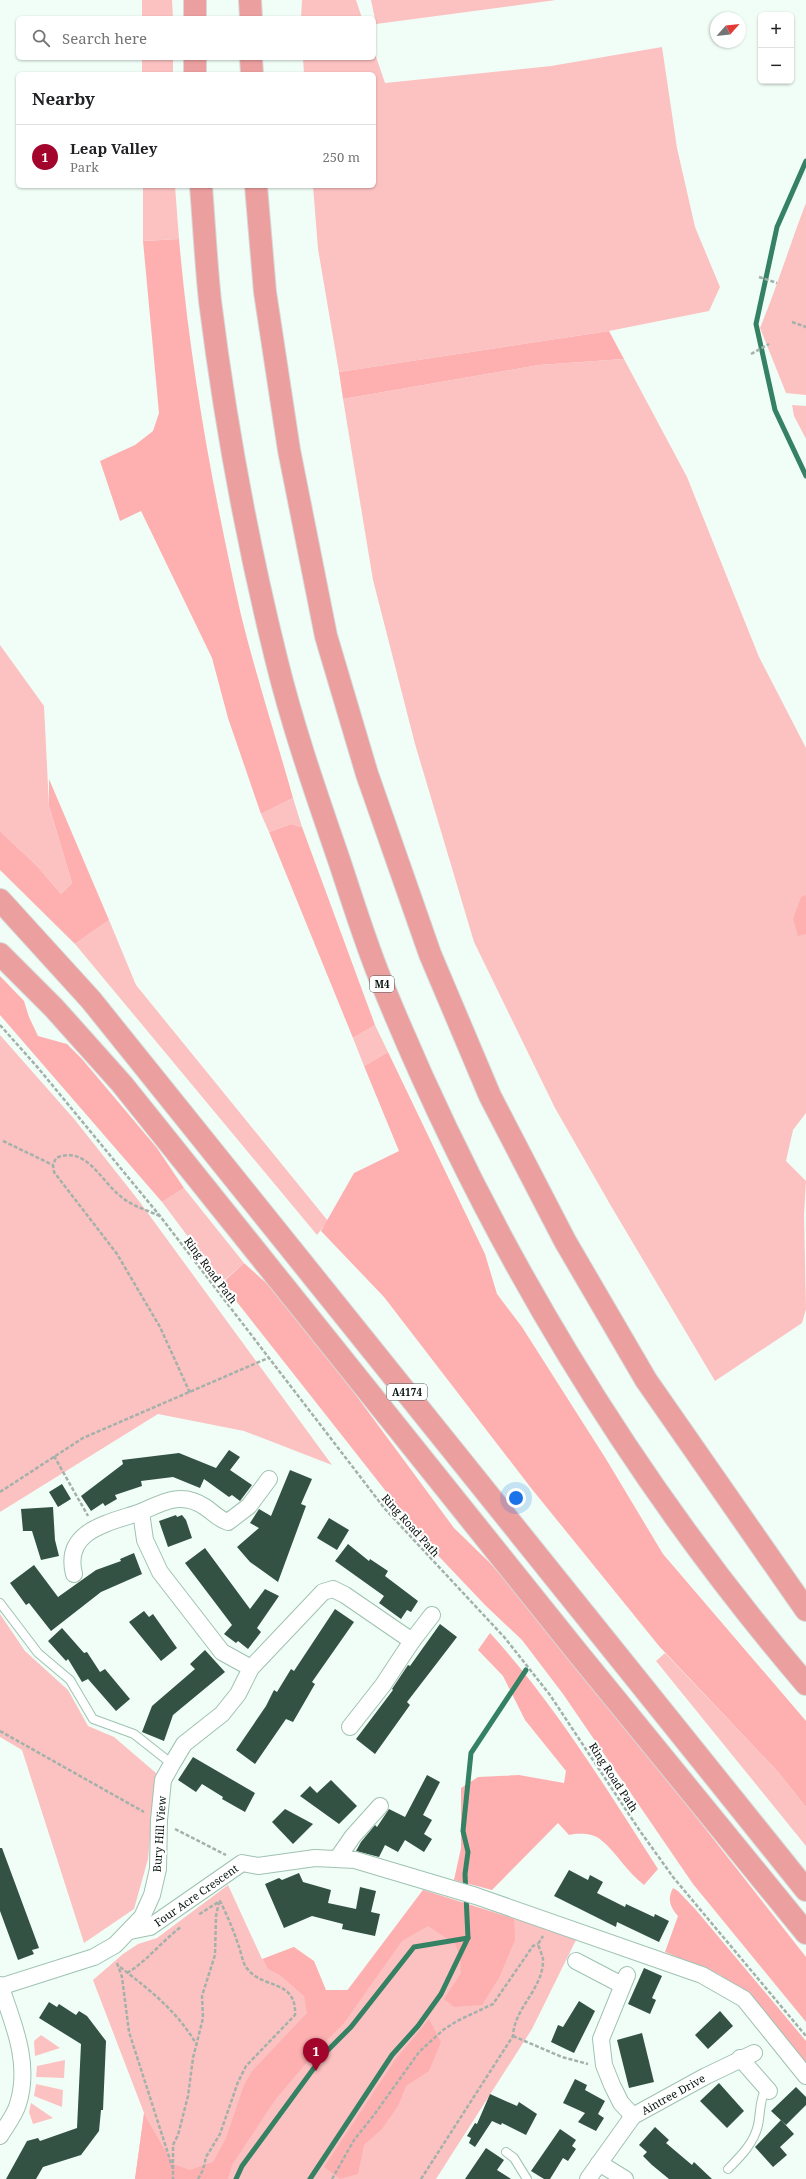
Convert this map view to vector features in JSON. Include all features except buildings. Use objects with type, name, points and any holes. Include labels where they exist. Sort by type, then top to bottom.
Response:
[{"type":"highway","points":[[194,0],[195,16]]},
{"type":"highway","points":[[250,0],[251,16]]},
{"type":"highway","points":[[195,60],[195,72]]},
{"type":"highway","points":[[251,60],[252,72]]},
{"type":"highway","name":"M4","points":[[200,188],[210,300],[233,459],[277,660],[316,793],[382,984],[441,1120],[469,1175],[519,1271],[600,1408],[684,1531],[772,1645],[806,1684]]},
{"type":"highway","points":[[256,188],[265,292],[289,450],[326,636],[367,774],[430,954],[490,1096],[565,1241],[646,1380],[806,1610]]},
{"type":"highway","name":"A4174","points":[[0,900],[91,1000],[806,1890]]},
{"type":"highway","name":"A4174","points":[[0,954],[54,1008],[122,1084],[577,1652],[806,1933]]},
{"type":"street","points":[[74,1574],[72,1565],[76,1546],[82,1536],[95,1528],[141,1512],[171,1498],[190,1498],[204,1506],[220,1519],[228,1522],[249,1506],[270,1479]]},
{"type":"street","points":[[141,1512],[145,1540],[160,1572],[222,1652],[251,1668]]},
{"type":"street","name":"Bury Hill View","points":[[0,1986],[94,1957],[109,1948],[130,1931],[142,1917],[152,1895],[158,1869],[159,1820],[163,1780],[184,1744],[222,1714],[234,1699],[251,1668],[322,1592],[333,1589],[412,1641]]},
{"type":"street","points":[[350,1727],[383,1685],[412,1641],[432,1615]]},
{"type":"street","points":[[337,1859],[353,1836],[380,1806]]},
{"type":"street","name":"Four Acre Crescent","points":[[130,1931],[150,1927],[242,1863],[258,1866],[315,1858],[355,1860],[476,1896],[702,1976],[724,1986],[744,1998],[806,2076]]},
{"type":"street","points":[[576,1961],[625,1980],[601,2040],[604,2065],[612,2085],[621,2103],[633,2116]]},
{"type":"street","points":[[0,1986],[21,2048],[23,2075],[18,2104],[0,2136]]},
{"type":"street","name":"Aintree Drive","points":[[588,2179],[633,2116],[747,2056],[768,2090]]},
{"type":"street","points":[[599,2163],[625,2179]]},
{"type":"lane","points":[[0,1603],[38,1653],[70,1680],[93,1719],[134,1734],[172,1764]]},
{"type":"lane","points":[[728,2168],[745,2152],[755,2132],[761,2098],[768,2090]]},
{"type":"lane","points":[[506,2152],[514,2158],[527,2179]]},
{"type":"path","points":[[759,277],[777,283]]},
{"type":"path","points":[[792,322],[806,327]]},
{"type":"path","points":[[751,354],[769,344]]},
{"type":"path","name":"Ring Road Path","points":[[0,1025],[39,1069],[160,1216],[385,1509],[506,1638],[550,1695],[640,1831],[673,1877],[806,2036]]},
{"type":"path","points":[[4,1140],[53,1165]]},
{"type":"path","points":[[160,1216],[137,1206],[119,1195],[89,1163],[80,1157],[64,1154],[56,1158],[53,1165],[54,1172],[116,1254],[160,1327],[190,1393]]},
{"type":"path","points":[[0,1492],[83,1438],[268,1358]]},
{"type":"path","points":[[54,1456],[95,1528]]},
{"type":"path","points":[[0,1731],[159,1820],[242,1863]]},
{"type":"path","points":[[173,2179],[173,2145],[178,2135],[188,2096],[193,2058],[198,2045],[203,2018],[202,1996],[215,1955],[216,1916],[220,1901],[222,1877]]},
{"type":"path","points":[[196,1916],[220,1901]]},
{"type":"path","points":[[198,2179],[203,2170],[206,2157],[220,2134],[238,2082],[246,2066],[295,2015],[295,2003],[286,1990],[260,1980],[246,1968],[232,1928],[220,1901]]},
{"type":"path","points":[[332,2179],[354,2140],[374,2115],[419,2052],[443,2030],[493,2004],[533,1946],[538,1944],[552,1923]]},
{"type":"path","points":[[127,1973],[139,1966],[169,1936],[185,1924]]},
{"type":"path","points":[[421,2179],[513,2036],[513,2024],[538,1979],[543,1958],[538,1944]]},
{"type":"path","points":[[109,1948],[119,1966],[167,2005],[184,2023],[198,2045]]},
{"type":"path","points":[[119,1966],[128,2032],[172,2169]]},
{"type":"path","points":[[513,2036],[580,2063],[604,2065]]},
{"type":"shaded area","points":[[142,0],[172,0],[173,16],[142,16]]},
{"type":"shaded area","points":[[302,0],[356,0],[361,16],[301,16]]},
{"type":"shaded area","points":[[371,0],[556,0],[376,24],[376,16],[374,16]]},
{"type":"shaded area","points":[[662,47],[677,148],[695,227],[720,287],[709,311],[609,331],[339,372],[318,249],[313,188],[376,188],[376,72],[304,72],[303,60],[376,60],[376,57],[385,83],[551,66]]},
{"type":"shaded area","points":[[142,60],[173,60],[173,72],[142,72]]},
{"type":"shaded area","points":[[143,188],[175,188],[179,239],[143,241]]},
{"type":"shaded area","points":[[806,203],[806,395],[786,393],[760,328]]},
{"type":"shaded area","points":[[179,239],[189,334],[221,522],[247,638],[293,798],[261,814],[228,718],[212,658],[141,511],[120,521],[100,461],[135,445],[153,431],[159,413],[143,241]]},
{"type":"shaded area","points":[[609,331],[624,359],[539,365],[343,399],[339,372]]},
{"type":"shaded area","points":[[624,359],[687,477],[759,657],[806,748],[806,1113],[793,1130],[786,1161],[806,1181],[804,1215],[806,1309],[802,1323],[715,1381],[611,1206],[555,1108],[474,942],[415,744],[373,580],[343,399],[539,365]]},
{"type":"shaded area","points":[[792,405],[806,406],[806,439],[794,416]]},
{"type":"shaded area","points":[[0,645],[44,706],[49,806],[72,883],[61,894],[37,866],[0,831]]},
{"type":"shaded area","points":[[49,779],[109,920],[75,944],[0,870],[0,831],[37,866],[61,894],[72,883],[49,806]]},
{"type":"shaded area","points":[[293,798],[302,827],[291,824],[269,832],[261,814]]},
{"type":"shaded area","points":[[291,824],[302,827],[375,1025],[353,1038],[269,832]]},
{"type":"shaded area","points":[[806,895],[806,934],[798,936],[793,919],[801,897]]},
{"type":"shaded area","points":[[109,920],[136,985],[328,1221],[317,1235],[75,944]]},
{"type":"shaded area","points":[[0,976],[24,1001],[29,1017],[38,1036],[67,1044],[82,1059],[157,1148],[184,1188],[162,1202],[0,1015]]},
{"type":"shaded area","points":[[375,1025],[388,1052],[364,1066],[353,1038]]},
{"type":"shaded area","points":[[0,1035],[75,1120],[139,1201],[332,1465],[244,1431],[158,1414],[0,1512]]},
{"type":"shaded area","points":[[388,1052],[485,1254],[497,1294],[522,1327],[606,1459],[663,1554],[806,1721],[806,1807],[778,1772],[659,1646],[531,1488],[384,1297],[321,1231],[354,1173],[399,1151],[364,1066]]},
{"type":"shaded area","points":[[184,1188],[244,1263],[222,1282],[162,1202]]},
{"type":"shaded area","points":[[244,1263],[275,1291],[310,1333],[454,1528],[489,1562],[517,1593],[620,1720],[806,1957],[806,2022],[693,1884],[563,1694],[522,1640],[485,1605],[429,1546],[222,1283]]},
{"type":"shaded area","points":[[0,1614],[25,1651],[68,1690],[88,1726],[114,1737],[156,1773],[148,1859],[134,1909],[84,1943],[22,1750],[0,1737]]},
{"type":"shaded area","points":[[490,1633],[536,1688],[579,1747],[658,1869],[644,1885],[601,1840],[586,1834],[569,1835],[558,1823],[492,1890],[454,1880],[461,1848],[461,1788],[478,1777],[519,1775],[564,1783],[566,1771],[525,1720],[503,1676],[478,1650]]},
{"type":"shaded area","points":[[665,1653],[778,1772],[806,1807],[806,1846],[656,1661]]},
{"type":"shaded area","points":[[228,1885],[262,1959],[294,1947],[327,2017],[423,1890],[577,1938],[532,2029],[436,2179],[135,2179],[144,2113],[93,1980],[123,1954],[138,1944],[157,1938]]},
{"type":"shaded area","points":[[673,1888],[678,1891],[696,1910],[806,2041],[806,2071],[755,2007],[733,1985],[720,1975],[665,1952],[678,1916],[670,1903],[670,1896]]},
{"type":"shaded area","points":[[423,1890],[514,1919],[515,1940],[499,1978],[482,2005],[454,2007],[444,1999],[461,1973],[460,1956],[455,1944],[428,1926],[402,1941],[344,2023],[319,2048],[275,2100],[232,2165],[228,2179],[135,2179],[144,2114],[173,2164],[190,2170],[213,2162],[226,2138],[244,2085],[252,2071],[307,2013],[304,1996],[280,1975],[268,1969],[263,1959],[294,1947],[314,1961],[326,1990],[348,1990]]},
{"type":"shaded area","points":[[429,2019],[441,2042],[429,2071],[406,2086],[398,2106],[382,2129],[364,2145],[358,2174],[340,2179],[324,2167],[395,2060]]},
{"type":"shaded area","points":[[41,2035],[60,2048],[35,2056],[34,2041]]},
{"type":"shaded area","points":[[65,2060],[64,2078],[36,2077],[37,2066]]},
{"type":"shaded area","points":[[36,2084],[63,2090],[62,2107],[34,2096]]},
{"type":"shaded area","points":[[31,2103],[53,2118],[33,2124],[29,2112]]},
{"type":"waterway","points":[[806,161],[777,227],[756,324],[775,410],[806,476]]},
{"type":"waterway","points":[[310,2179],[392,2055],[418,2026],[441,1994],[468,1938],[465,1874],[468,1852],[463,1831],[471,1753],[526,1670]]},
{"type":"waterway","points":[[236,2179],[242,2166],[325,2053],[351,2027],[414,1947],[468,1938]]},
{"type":"place","name":"Leap Valley","points":[[316,2071]]}]
